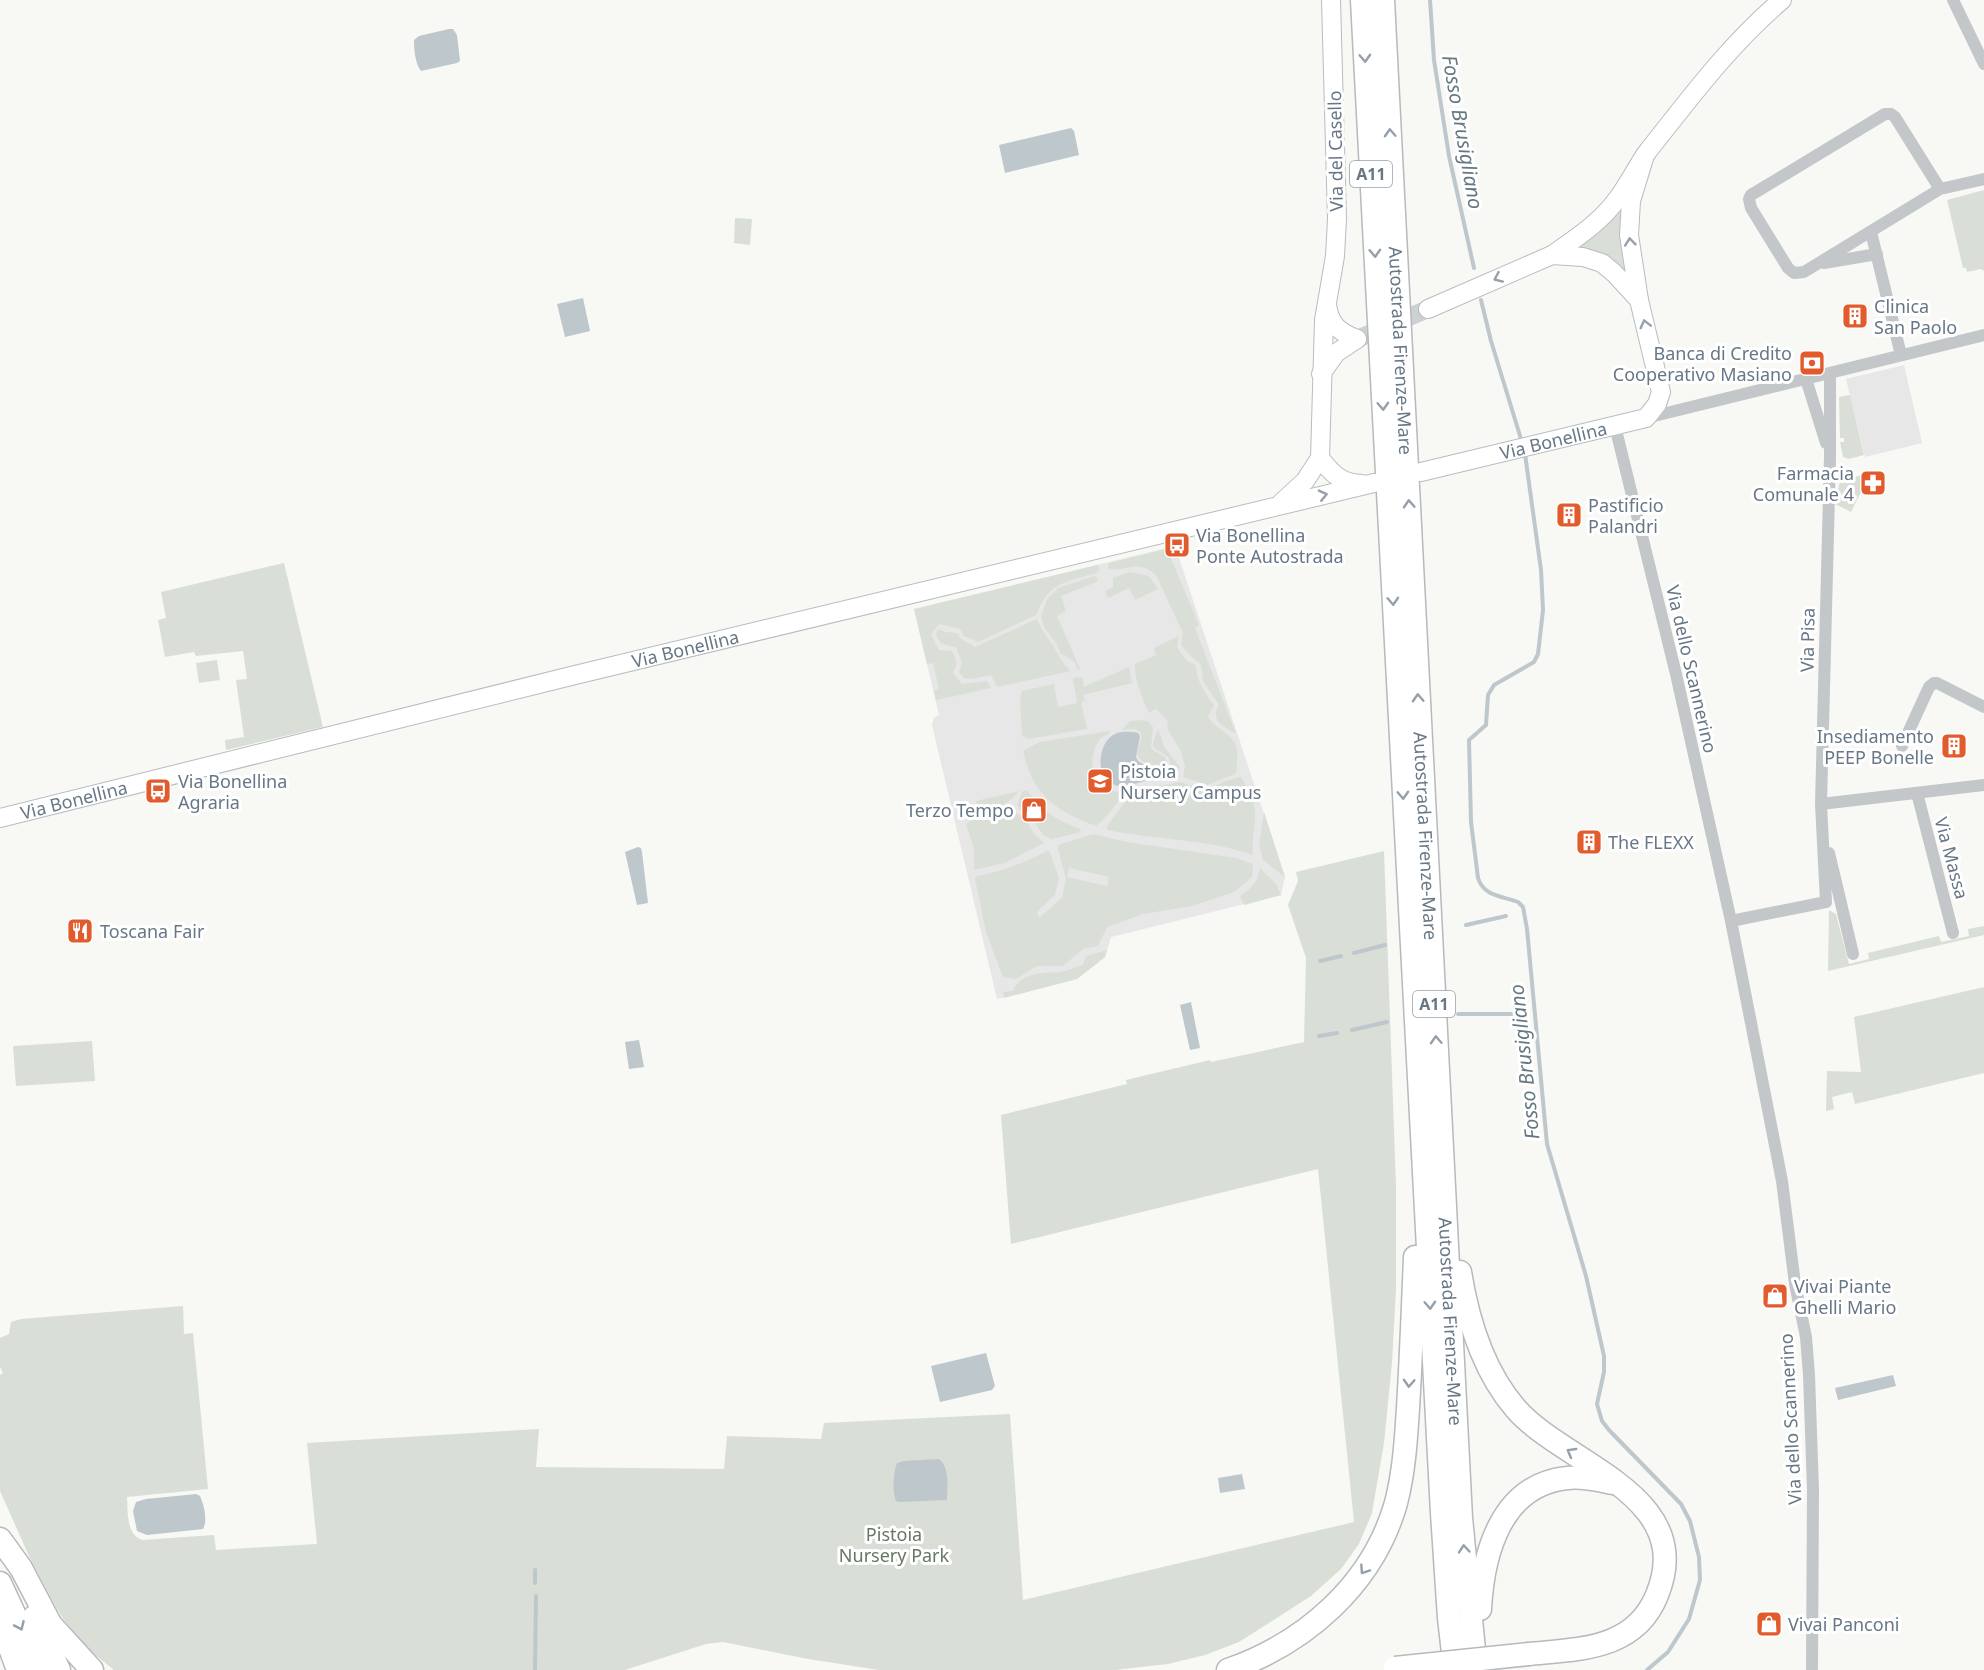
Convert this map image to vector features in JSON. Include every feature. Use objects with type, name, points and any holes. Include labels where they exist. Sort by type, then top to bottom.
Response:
[{"type":"highway","name":"Autostrada Firenze-Mare","points":[[1362,0],[1428,1072],[1461,1518],[1478,1670]]},
{"type":"highway","name":"Autostrada Firenze-Mare","points":[[1383,0],[1428,1072],[1442,1513],[1455,1670]]},
{"type":"highway","points":[[1387,1669],[1591,1647],[1610,1642],[1634,1627],[1656,1598],[1662,1580],[1664,1560],[1660,1534],[1642,1503],[1619,1484],[1558,1444],[1528,1421],[1503,1392],[1480,1349],[1469,1316],[1461,1280],[1428,1072]]},
{"type":"highway","points":[[1228,1670],[1272,1652],[1317,1621],[1336,1604],[1368,1564],[1384,1533],[1395,1503],[1405,1444],[1415,1248],[1428,1072]]},
{"type":"highway","points":[[1478,1670],[1483,1575],[1494,1536],[1511,1508],[1527,1492],[1559,1479],[1580,1477],[1619,1484]]},
{"type":"highway","points":[[0,1541],[58,1670]]},
{"type":"highway","points":[[0,1541],[21,1568],[51,1625],[92,1670]]},
{"type":"highway","points":[[0,1583],[40,1670]]},
{"type":"highway","points":[[0,1622],[18,1670]]},
{"type":"main road","name":"Via del Casello","points":[[1320,458],[1324,320],[1335,256],[1336,219],[1331,0]]},
{"type":"main road","points":[[1428,309],[1552,255],[1574,240],[1606,212],[1618,198],[1645,155],[1722,59],[1782,0]]},
{"type":"main road","points":[[1645,155],[1634,190],[1629,224],[1630,247],[1639,300],[1661,392],[1653,410],[1646,418]]},
{"type":"main road","points":[[1552,255],[1583,257],[1602,264],[1614,273],[1639,300]]},
{"type":"main road","points":[[1321,374],[1336,353],[1357,339],[1342,332],[1333,324],[1327,300]]},
{"type":"main road","name":"Via Bonellina","points":[[1421,472],[1646,418]]},
{"type":"main road","points":[[1277,506],[1299,488],[1320,458]]},
{"type":"main road","name":"Via Bonellina","points":[[0,818],[582,673],[1371,484],[1349,483],[1342,480],[1335,476],[1320,458]]},
{"type":"street","points":[[1953,0],[1984,64]]},
{"type":"street","points":[[1940,189],[1895,117],[1885,114],[1754,192],[1749,204],[1790,270],[1797,274],[1940,189],[1984,178]]},
{"type":"street","points":[[1871,232],[1901,354]]},
{"type":"street","points":[[1817,264],[1877,254]]},
{"type":"street","name":"Via Bonellina","points":[[1646,418],[1984,334]]},
{"type":"street","name":"Via Pisa","points":[[1731,921],[1826,902],[1821,804],[1830,373]]},
{"type":"street","name":"Via Pisa","points":[[1806,379],[1830,456]]},
{"type":"street","points":[[1661,392],[1686,409]]},
{"type":"street","name":"Via dello Scannerino","points":[[1615,426],[1676,674],[1731,921],[1777,1157],[1795,1284],[1808,1352],[1813,1490],[1812,1670]]},
{"type":"street","points":[[1902,746],[1929,687],[1934,683],[1984,707]]},
{"type":"street","points":[[1821,804],[1984,785]]},
{"type":"street","name":"Via Massa","points":[[1917,793],[1953,933]]},
{"type":"street","name":"Via Pisa","points":[[1822,824],[1853,954]]},
{"type":"shaded area","points":[[453,29],[457,35],[460,61],[421,71],[416,60],[414,40],[419,36]]},
{"type":"shaded area","points":[[1071,128],[1074,131],[1079,155],[1005,173],[999,145]]},
{"type":"shaded area","points":[[583,298],[590,331],[565,337],[557,304]]},
{"type":"shaded area","points":[[1904,365],[1922,443],[1865,457],[1846,379]]},
{"type":"shaded area","name":"Pistoia Nursery Campus","points":[[1175,546],[1285,877],[1281,895],[1111,937],[1105,957],[1077,979],[997,999],[932,725],[934,718],[939,715],[914,609]]},
{"type":"shaded area","points":[[1134,732],[1140,736],[1136,757],[1149,768],[1151,776],[1134,784],[1120,786],[1110,783],[1101,767],[1103,747],[1115,734]]},
{"type":"shaded area","points":[[638,847],[642,852],[648,903],[637,905],[625,852]]},
{"type":"shaded area","points":[[1191,1002],[1200,1048],[1190,1050],[1180,1005]]},
{"type":"shaded area","points":[[639,1040],[644,1067],[629,1069],[625,1042]]},
{"type":"shaded area","points":[[986,1353],[995,1386],[992,1390],[940,1402],[931,1366]]},
{"type":"shaded area","points":[[1893,1375],[1896,1386],[1838,1400],[1835,1388]]},
{"type":"shaded area","points":[[939,1459],[946,1472],[947,1500],[896,1501],[894,1482],[897,1463]]},
{"type":"shaded area","points":[[1242,1474],[1245,1489],[1220,1493],[1218,1478]]},
{"type":"shaded area","points":[[196,1494],[200,1496],[204,1508],[203,1529],[147,1535],[137,1531],[133,1511],[136,1502]]},
{"type":"green space","points":[[1984,190],[1984,271],[1981,269],[1967,272],[1966,268],[1963,268],[1947,200]]},
{"type":"green space","points":[[1621,209],[1620,237],[1628,276],[1573,248],[1608,223]]},
{"type":"green space","points":[[735,218],[752,219],[750,245],[734,243]]},
{"type":"green space","points":[[1850,395],[1864,455],[1849,459],[1843,457],[1840,442],[1844,442],[1844,438],[1840,438],[1839,397]]},
{"type":"green space","points":[[1870,474],[1851,512],[1835,504],[1840,481]]},
{"type":"green space","points":[[1167,549],[1199,625],[1195,628],[1236,734],[1217,719],[1216,711],[1219,705],[1203,681],[1201,665],[1181,645],[1183,633],[1156,575],[1143,567],[1108,568],[1109,563]]},
{"type":"green space","points":[[284,563],[323,727],[226,750],[225,740],[244,737],[236,680],[247,679],[243,651],[196,656],[194,652],[165,657],[158,620],[166,618],[161,592]]},
{"type":"green space","points":[[1098,565],[1100,570],[1096,573],[1053,589],[1041,604],[1036,615],[978,642],[964,636],[960,629],[939,624],[931,635],[939,650],[952,651],[957,663],[953,673],[962,684],[987,681],[991,688],[936,700],[934,691],[939,689],[933,663],[927,664],[914,609]]},
{"type":"green space","points":[[1130,572],[1149,576],[1158,589],[1135,600],[1129,588],[1108,598],[1105,591],[1113,587],[1113,578]]},
{"type":"green space","points":[[1094,576],[1098,578],[1096,582],[1061,596],[1066,611],[1057,616],[1080,669],[1078,670],[1074,661],[1061,654],[1044,627],[1041,616],[1047,599],[1058,588]]},
{"type":"green space","points":[[1037,619],[1061,660],[1071,671],[997,687],[991,675],[972,679],[964,678],[959,672],[962,662],[956,647],[941,643],[936,634],[939,629],[957,633],[960,638],[975,647]]},
{"type":"green space","points":[[1179,636],[1177,647],[1186,660],[1196,665],[1199,682],[1214,705],[1208,717],[1236,745],[1237,769],[1235,774],[1207,785],[1183,777],[1185,766],[1181,751],[1168,730],[1167,720],[1156,709],[1149,713],[1136,677],[1135,664],[1156,655],[1154,648]]},
{"type":"green space","points":[[217,660],[220,680],[199,683],[196,663]]},
{"type":"green space","points":[[1129,667],[1132,683],[1083,695],[1085,701],[1081,702],[1087,729],[1028,739],[1022,736],[1020,698],[1022,691],[1054,684],[1058,707],[1077,703],[1073,678],[1082,677],[1084,687]]},
{"type":"green space","points":[[1130,721],[1149,722],[1153,727],[1151,747],[1165,757],[1168,765],[1164,774],[1153,780],[1153,770],[1138,756],[1141,733],[1135,729],[1122,730]]},
{"type":"green space","points":[[1158,729],[1165,748],[1180,767],[1174,777],[1159,780],[1171,766],[1168,757],[1153,747]]},
{"type":"green space","points":[[1109,731],[1110,733],[1101,738],[1095,747],[1092,760],[1093,773],[1095,779],[1104,788],[1125,793],[1096,826],[1069,814],[1048,799],[1033,779],[1023,751],[1040,742]]},
{"type":"green space","points":[[1241,777],[1254,807],[1253,855],[1218,846],[1107,830],[1107,826],[1125,802],[1154,787],[1180,782],[1206,791],[1225,781]]},
{"type":"green space","points":[[1027,790],[1050,814],[1080,829],[1081,832],[1052,839],[1043,835],[1030,816],[1021,811],[1017,805],[1022,792]]},
{"type":"green space","points":[[1019,791],[1002,806],[980,812],[976,801]]},
{"type":"green space","points":[[1010,810],[1025,818],[1034,834],[1044,843],[1005,863],[974,870],[974,848],[966,824],[976,818]]},
{"type":"green space","points":[[1264,812],[1285,877],[1263,860],[1259,844]]},
{"type":"green space","points":[[1093,834],[1127,842],[1236,858],[1253,864],[1252,877],[1234,892],[1192,906],[1143,914],[1107,927],[1098,946],[1083,949],[1063,966],[1037,966],[1016,979],[1003,977],[986,932],[976,876],[1014,866],[1049,850],[1059,878],[1055,895],[1037,912],[1039,918],[1062,898],[1066,879],[1058,845]],"holes":[[[1069,868],[1109,877],[1107,886],[1067,877]]]},
{"type":"green space","name":"Pistoia Nursery Park","points":[[1384,851],[1396,1185],[1396,1289],[1384,1443],[1372,1513],[1359,1544],[1341,1569],[1311,1596],[1239,1642],[1205,1655],[1168,1664],[1115,1670],[879,1670],[723,1642],[706,1644],[625,1670],[114,1670],[87,1648],[55,1605],[29,1556],[0,1491],[0,1375],[3,1373],[0,1367],[0,1338],[9,1334],[11,1322],[21,1319],[183,1306],[184,1334],[193,1333],[208,1489],[127,1497],[130,1528],[142,1540],[214,1535],[216,1550],[317,1544],[307,1443],[539,1429],[536,1467],[724,1469],[727,1436],[821,1439],[824,1423],[1010,1414],[1023,1600],[1354,1522],[1318,1169],[1011,1244],[1001,1115],[1127,1084],[1126,1080],[1210,1060],[1211,1062],[1304,1042],[1306,958],[1288,905],[1298,881],[1296,872]]},
{"type":"green space","points":[[1260,868],[1276,884],[1281,895],[1244,905],[1240,896],[1254,884]]},
{"type":"green space","points":[[1829,910],[1836,914],[1849,964],[1869,959],[1868,953],[1939,936],[1941,942],[1969,936],[1968,929],[1984,926],[1984,935],[1828,971]]},
{"type":"green space","points":[[1107,950],[1105,957],[1077,979],[1004,998],[1003,992],[1013,991],[1021,980],[1027,977],[1083,965],[1086,956]]},
{"type":"green space","points":[[1984,987],[1984,1073],[1855,1104],[1852,1092],[1832,1097],[1834,1109],[1826,1111],[1827,1071],[1861,1072],[1854,1017]]},
{"type":"green space","points":[[92,1041],[95,1081],[16,1086],[13,1046]]},
{"type":"waterway","name":"Fosso Brusigliano","points":[[1430,0],[1434,60],[1449,156],[1474,268]]},
{"type":"waterway","name":"Fosso Brusigliano","points":[[1481,300],[1521,439]]},
{"type":"waterway","name":"Fosso Brusigliano","points":[[1525,454],[1541,570],[1543,610],[1538,654],[1534,662],[1494,685],[1488,695],[1486,725],[1469,740],[1471,822],[1478,878],[1481,884],[1489,892],[1518,902],[1523,907],[1547,1144],[1586,1276],[1604,1356],[1604,1372],[1597,1404],[1602,1421],[1681,1504],[1690,1521],[1699,1557],[1700,1580],[1689,1619],[1668,1652],[1647,1670]]},
{"type":"waterway","points":[[1466,925],[1506,916]]},
{"type":"waterway","points":[[1354,953],[1385,945]]},
{"type":"waterway","points":[[1320,961],[1341,956]]},
{"type":"waterway","points":[[1458,1014],[1516,1014]]},
{"type":"waterway","points":[[1352,1030],[1387,1022]]},
{"type":"waterway","points":[[1319,1036],[1337,1033]]},
{"type":"waterway","points":[[535,1570],[535,1583]]},
{"type":"waterway","points":[[535,1670],[536,1596]]},
{"type":"tunnel","points":[[1357,339],[1428,309]]},
{"type":"place","name":"Clinica San Paolo","points":[[1855,316]]},
{"type":"place","name":"Banca di Credito Cooperativo Masiano","points":[[1812,363]]},
{"type":"place","name":"Farmacia Comunale 4","points":[[1873,483]]},
{"type":"place","name":"Pastificio Palandri","points":[[1569,515]]},
{"type":"place","name":"Via Bonellina Ponte Autostrada","points":[[1177,545]]},
{"type":"place","name":"Insediamento PEEP Bonelle","points":[[1954,746]]},
{"type":"place","name":"Pistoia Nursery Campus","points":[[1100,781]]},
{"type":"place","name":"Via Bonellina Agraria","points":[[158,791]]},
{"type":"place","name":"Terzo Tempo","points":[[1034,810]]},
{"type":"place","name":"The FLEXX","points":[[1589,842]]},
{"type":"place","name":"Toscana Fair","points":[[80,931]]},
{"type":"place","name":"Vivai Piante Ghelli Mario","points":[[1775,1296]]},
{"type":"place","name":"Vivai Panconi","points":[[1769,1624]]}]
